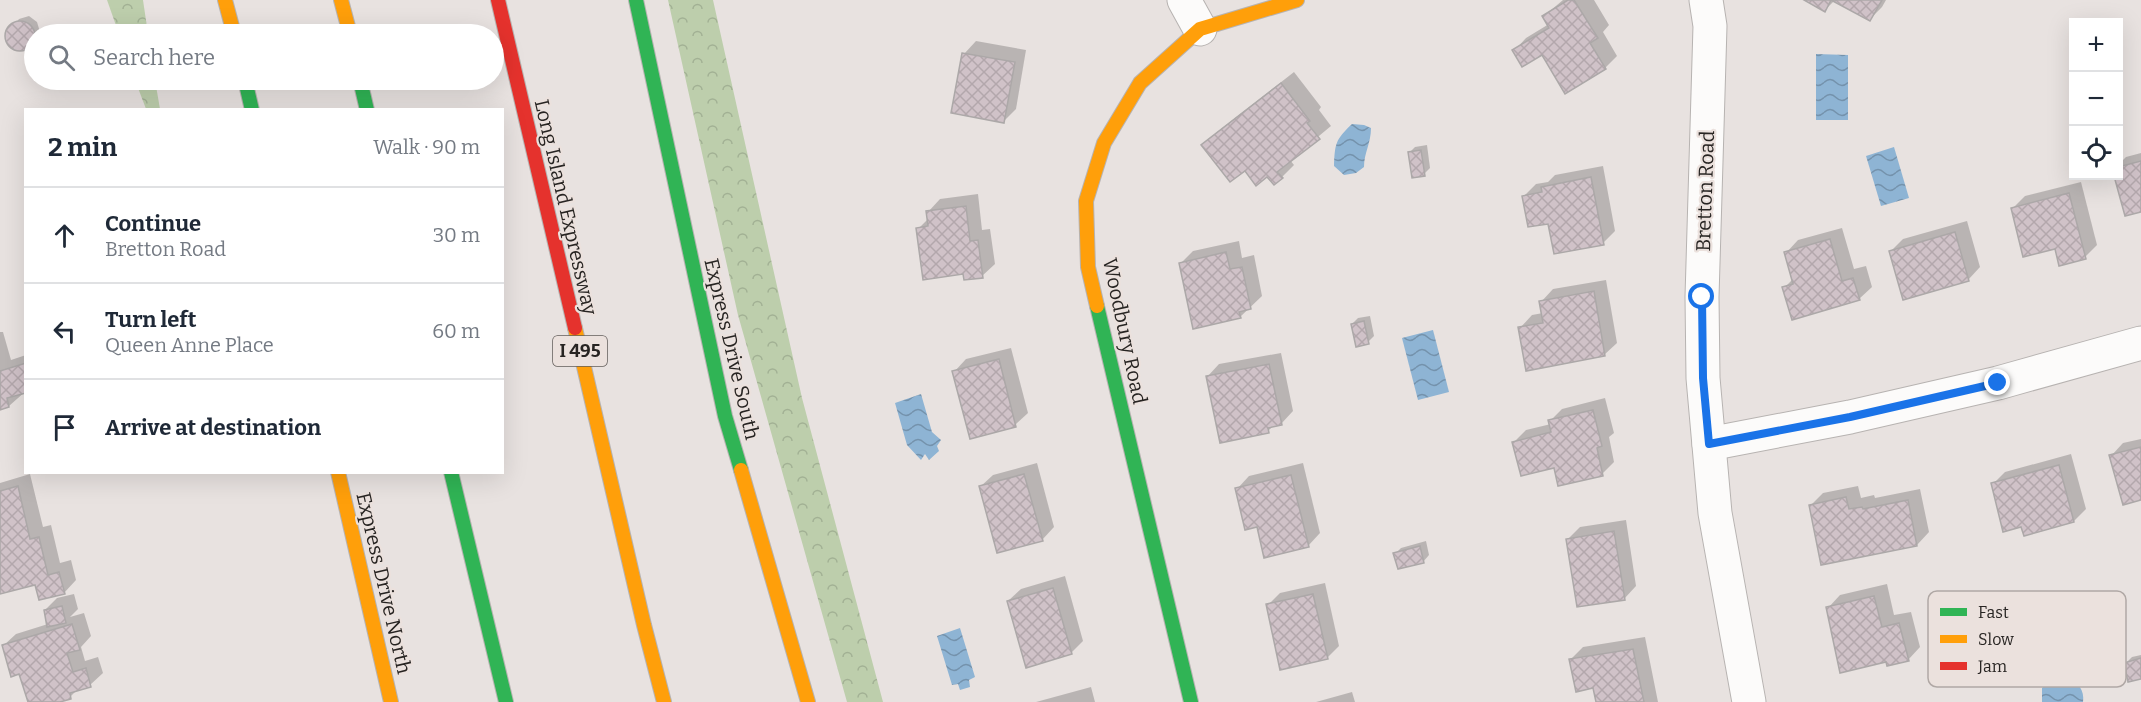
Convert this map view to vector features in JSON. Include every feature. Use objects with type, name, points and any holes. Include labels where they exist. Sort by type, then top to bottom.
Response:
[{"type":"main road","points":[[225,0],[231,24]]},
{"type":"main road","points":[[341,0],[347,24]]},
{"type":"main road","name":"Long Island Expressway","points":[[498,0],[504,24]]},
{"type":"main road","name":"Express Drive South","points":[[636,0],[725,416],[808,702]]},
{"type":"main road","name":"Woodbury Road","points":[[1191,702],[1088,267],[1086,201],[1104,143],[1140,84],[1200,28],[1297,0]]},
{"type":"main road","name":"Long Island Expressway","points":[[504,26],[641,614],[664,702]]},
{"type":"main road","points":[[247,90],[252,108]]},
{"type":"main road","points":[[362,90],[367,108]]},
{"type":"main road","name":"Express Drive North","points":[[338,474],[391,702]]},
{"type":"main road","points":[[452,474],[506,702]]},
{"type":"street","points":[[1184,0],[1200,28]]},
{"type":"street","name":"Bretton Road","points":[[1706,0],[1710,26],[1702,297],[1703,378],[1715,513],[1749,702]]},
{"type":"street","points":[[1709,444],[1850,417],[1998,383],[2141,343]]},
{"type":"green space","points":[[107,0],[143,0],[147,24],[115,24]]},
{"type":"green space","points":[[668,0],[713,0],[802,398],[883,702],[847,702],[738,315]]},
{"type":"green space","points":[[139,90],[157,90],[160,108],[146,108]]},
{"type":"water","points":[[1816,54],[1848,55],[1848,120],[1816,120]]},
{"type":"water","points":[[1352,124],[1371,128],[1371,133],[1364,167],[1356,173],[1344,175],[1334,166],[1335,152],[1342,134]]},
{"type":"water","points":[[1894,147],[1909,198],[1881,206],[1866,156]]},
{"type":"water","points":[[1433,330],[1449,392],[1418,400],[1402,338]]},
{"type":"water","points":[[921,394],[932,432],[941,440],[937,446],[939,451],[929,460],[925,454],[921,460],[907,445],[895,403]]},
{"type":"water","points":[[960,628],[975,677],[969,680],[970,687],[960,690],[958,684],[952,685],[937,636]]},
{"type":"water","points":[[2080,687],[2083,702],[2042,702],[2042,688]]},
{"type":"building","points":[[1568,0],[1574,0],[1598,38],[1590,43],[1606,69],[1565,94],[1542,55],[1522,67],[1512,50],[1549,28],[1542,16]]},
{"type":"building","points":[[1804,0],[1831,0],[1825,12]]},
{"type":"building","points":[[1831,0],[1882,0],[1870,21]]},
{"type":"building","points":[[14,22],[28,24],[24,24],[24,50],[14,50],[6,42],[6,30]]},
{"type":"building","points":[[962,53],[1015,62],[1004,123],[951,113]]},
{"type":"building","points":[[1281,83],[1310,121],[1307,123],[1320,139],[1277,172],[1283,178],[1274,185],[1267,177],[1256,186],[1245,171],[1230,182],[1201,145]]},
{"type":"building","points":[[1421,150],[1425,176],[1412,178],[1408,152]]},
{"type":"building","points":[[2141,161],[2141,212],[2125,216],[2115,180],[2123,180],[2123,166]]},
{"type":"building","points":[[1591,177],[1604,245],[1554,254],[1548,224],[1528,227],[1522,196],[1542,192],[1541,187]]},
{"type":"building","points":[[2069,193],[2086,259],[2059,266],[2055,249],[2023,257],[2011,208]]},
{"type":"building","points":[[966,206],[970,241],[978,240],[983,278],[964,280],[963,274],[923,280],[916,228],[928,226],[926,211]]},
{"type":"building","points":[[1955,232],[1969,281],[1903,300],[1889,251]]},
{"type":"building","points":[[1830,239],[1842,281],[1853,278],[1860,300],[1792,320],[1782,287],[1793,284],[1784,252]]},
{"type":"building","points":[[1226,252],[1230,269],[1242,267],[1251,309],[1239,312],[1241,318],[1193,329],[1179,263]]},
{"type":"building","points":[[1594,291],[1605,356],[1526,371],[1518,327],[1543,323],[1539,301]]},
{"type":"building","points":[[1364,321],[1369,344],[1356,347],[1351,324]]},
{"type":"building","points":[[999,359],[1016,427],[970,439],[952,371]]},
{"type":"building","points":[[24,364],[24,394],[7,398],[9,407],[0,410],[0,371]]},
{"type":"building","points":[[1269,364],[1282,425],[1268,428],[1269,433],[1220,443],[1206,376]]},
{"type":"building","points":[[1593,410],[1602,446],[1597,448],[1603,476],[1558,486],[1554,468],[1521,476],[1512,442],[1551,432],[1548,420]]},
{"type":"building","points":[[2141,447],[2141,500],[2123,505],[2109,455]]},
{"type":"building","points":[[2059,465],[2074,522],[2024,536],[2021,527],[2003,532],[1991,483]]},
{"type":"building","points":[[1024,474],[1043,541],[997,553],[979,486]]},
{"type":"building","points":[[1291,475],[1309,547],[1264,558],[1257,527],[1245,530],[1235,488]]},
{"type":"building","points":[[18,486],[30,539],[39,537],[48,575],[59,572],[65,594],[39,600],[35,585],[0,594],[0,491]]},
{"type":"building","points":[[1846,497],[1849,509],[1862,507],[1863,509],[1908,500],[1917,546],[1821,565],[1809,505]]},
{"type":"building","points":[[1614,531],[1625,600],[1577,607],[1566,539]]},
{"type":"building","points":[[1420,546],[1424,563],[1398,569],[1393,553]]},
{"type":"building","points":[[1053,588],[1072,654],[1026,668],[1007,601]]},
{"type":"building","points":[[1313,594],[1328,659],[1280,670],[1266,604]]},
{"type":"building","points":[[1874,596],[1882,627],[1899,623],[1909,661],[1887,666],[1886,662],[1840,673],[1826,607]]},
{"type":"building","points":[[62,606],[66,623],[47,627],[44,610]]},
{"type":"building","points":[[72,624],[80,650],[67,653],[73,672],[86,668],[91,687],[70,693],[71,699],[60,702],[28,702],[19,674],[11,677],[2,645]]},
{"type":"building","points":[[1633,649],[1644,702],[1596,702],[1593,688],[1576,692],[1569,659]]},
{"type":"building","points":[[2141,658],[2141,679],[2128,682],[2126,662]]},
{"type":"traffic: fast","points":[[636,0],[725,416],[741,470]]},
{"type":"traffic: fast","points":[[247,90],[252,108]]},
{"type":"traffic: fast","points":[[362,90],[367,108]]},
{"type":"traffic: fast","points":[[1097,306],[1191,702]]},
{"type":"traffic: fast","points":[[451,474],[506,702]]},
{"type":"traffic: slow","points":[[225,0],[231,24]]},
{"type":"traffic: slow","points":[[341,0],[347,24]]},
{"type":"traffic: slow","points":[[1097,306],[1088,267],[1086,201],[1104,143],[1140,83],[1200,29],[1297,0]]},
{"type":"traffic: slow","points":[[575,328],[664,702]]},
{"type":"traffic: slow","points":[[741,470],[808,702]]},
{"type":"traffic: slow","points":[[338,474],[391,702]]},
{"type":"traffic: jam","points":[[498,0],[504,24]]},
{"type":"traffic: jam","points":[[504,26],[575,328]]},
{"type":"route","points":[[1702,297],[1703,378],[1709,444],[1850,417],[1998,383]]}]
